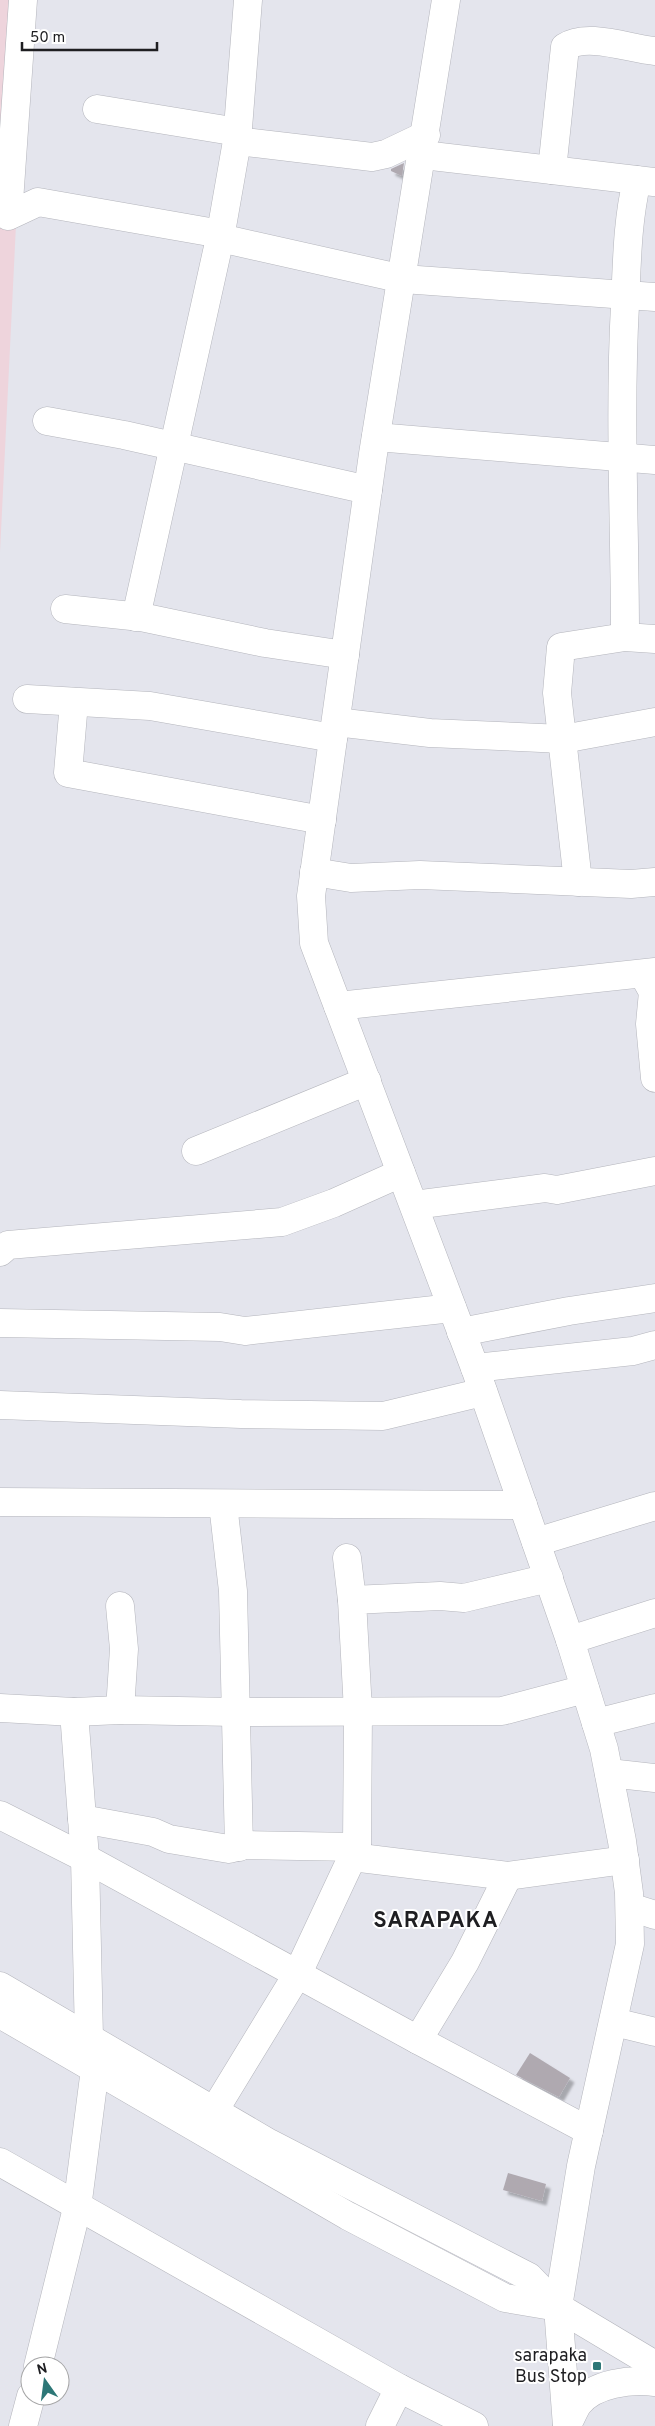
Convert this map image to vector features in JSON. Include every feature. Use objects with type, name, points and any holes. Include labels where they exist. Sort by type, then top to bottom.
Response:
[{"type":"main road","points":[[23,0],[8,216],[38,202],[221,236],[403,278],[655,297]]},
{"type":"main road","points":[[136,616],[221,236],[238,137],[248,0]]},
{"type":"main road","points":[[446,0],[368,490],[311,896],[314,943],[457,1320],[570,1640],[609,1772],[625,1860],[630,1907],[630,1944],[589,2130],[558,2307],[567,2426]]},
{"type":"main road","points":[[552,170],[565,47],[572,42],[610,42],[655,51]]},
{"type":"main road","points":[[97,109],[238,137],[372,157],[424,145],[552,170],[646,182],[630,210],[621,380],[624,457],[625,637]]},
{"type":"main road","points":[[47,421],[175,446],[368,490]]},
{"type":"main road","points":[[376,437],[655,460]]},
{"type":"main road","points":[[65,609],[136,616],[265,643],[345,655]]},
{"type":"main road","points":[[578,882],[557,693],[561,647],[625,637],[655,639]]},
{"type":"main road","points":[[27,699],[150,706],[334,730],[563,739],[655,722]]},
{"type":"main road","points":[[74,702],[68,773],[322,820]]},
{"type":"main road","points":[[314,872],[351,878],[420,874],[631,884],[655,882]]},
{"type":"main road","points":[[338,1006],[649,973],[653,992],[650,1024],[655,1078]]},
{"type":"main road","points":[[196,1151],[367,1081]]},
{"type":"main road","points":[[414,1206],[546,1188],[557,1190],[655,1171]]},
{"type":"main road","points":[[0,1252],[3,1247],[8,1245],[282,1222],[334,1203],[401,1173]]},
{"type":"main road","points":[[0,1323],[220,1327],[245,1331],[457,1320],[569,1311],[655,1298]]},
{"type":"main road","points":[[0,1405],[241,1414],[383,1416],[479,1380],[633,1351],[655,1345]]},
{"type":"main road","points":[[0,1502],[523,1505]]},
{"type":"main road","points":[[223,1504],[233,1591],[239,1847]]},
{"type":"main road","points":[[536,1542],[655,1506]]},
{"type":"main road","points":[[214,2111],[297,1975],[355,1852],[358,1711],[352,1600],[347,1558]]},
{"type":"main road","points":[[352,1600],[440,1596],[464,1598],[548,1578]]},
{"type":"main road","points":[[120,1606],[124,1649],[120,1710]]},
{"type":"main road","points":[[570,1640],[655,1613]]},
{"type":"main road","points":[[0,1708],[74,1712],[120,1710],[236,1712],[502,1711],[585,1688]]},
{"type":"main road","points":[[596,1723],[655,1708]]},
{"type":"main road","points":[[74,1712],[85,1858],[89,2038]]},
{"type":"main road","points":[[609,1772],[655,1778]]},
{"type":"main road","points":[[0,1815],[85,1858],[297,1975],[589,2130]]},
{"type":"main road","points":[[82,1819],[153,1832],[169,1839],[229,1849],[245,1845],[355,1852],[508,1876],[625,1860]]},
{"type":"main road","points":[[418,2040],[465,1962],[508,1876]]},
{"type":"main road","points":[[630,1907],[655,1914]]},
{"type":"main road","points":[[0,1986],[269,2143],[529,2276],[558,2307],[655,2365]]},
{"type":"main road","points":[[0,2014],[348,2216],[505,2298],[558,2307]]},
{"type":"main road","points":[[614,2022],[655,2032]]},
{"type":"main road","points":[[40,2356],[77,2208],[95,2069]]},
{"type":"main road","points":[[0,2162],[77,2208],[398,2388],[474,2426]]},
{"type":"main road","points":[[567,2426],[579,2403],[595,2391],[622,2382],[642,2380],[655,2382]]},
{"type":"main road","points":[[380,2426],[398,2388]]},
{"type":"main road","points":[[23,2426],[28,2406]]},
{"type":"shaded area","points":[[0,0],[27,0],[0,552]]},
{"type":"building","points":[[404,163],[402,176],[391,171],[391,169]]},
{"type":"building","points":[[530,2053],[570,2078],[559,2097],[516,2075]]},
{"type":"building","points":[[508,2173],[546,2184],[542,2201],[503,2190]]},
{"type":"place","name":"sarapaka Bus Stop","points":[[597,2366]]},
{"type":"district","name":"SARAPAKA","points":[[436,1921]]}]
